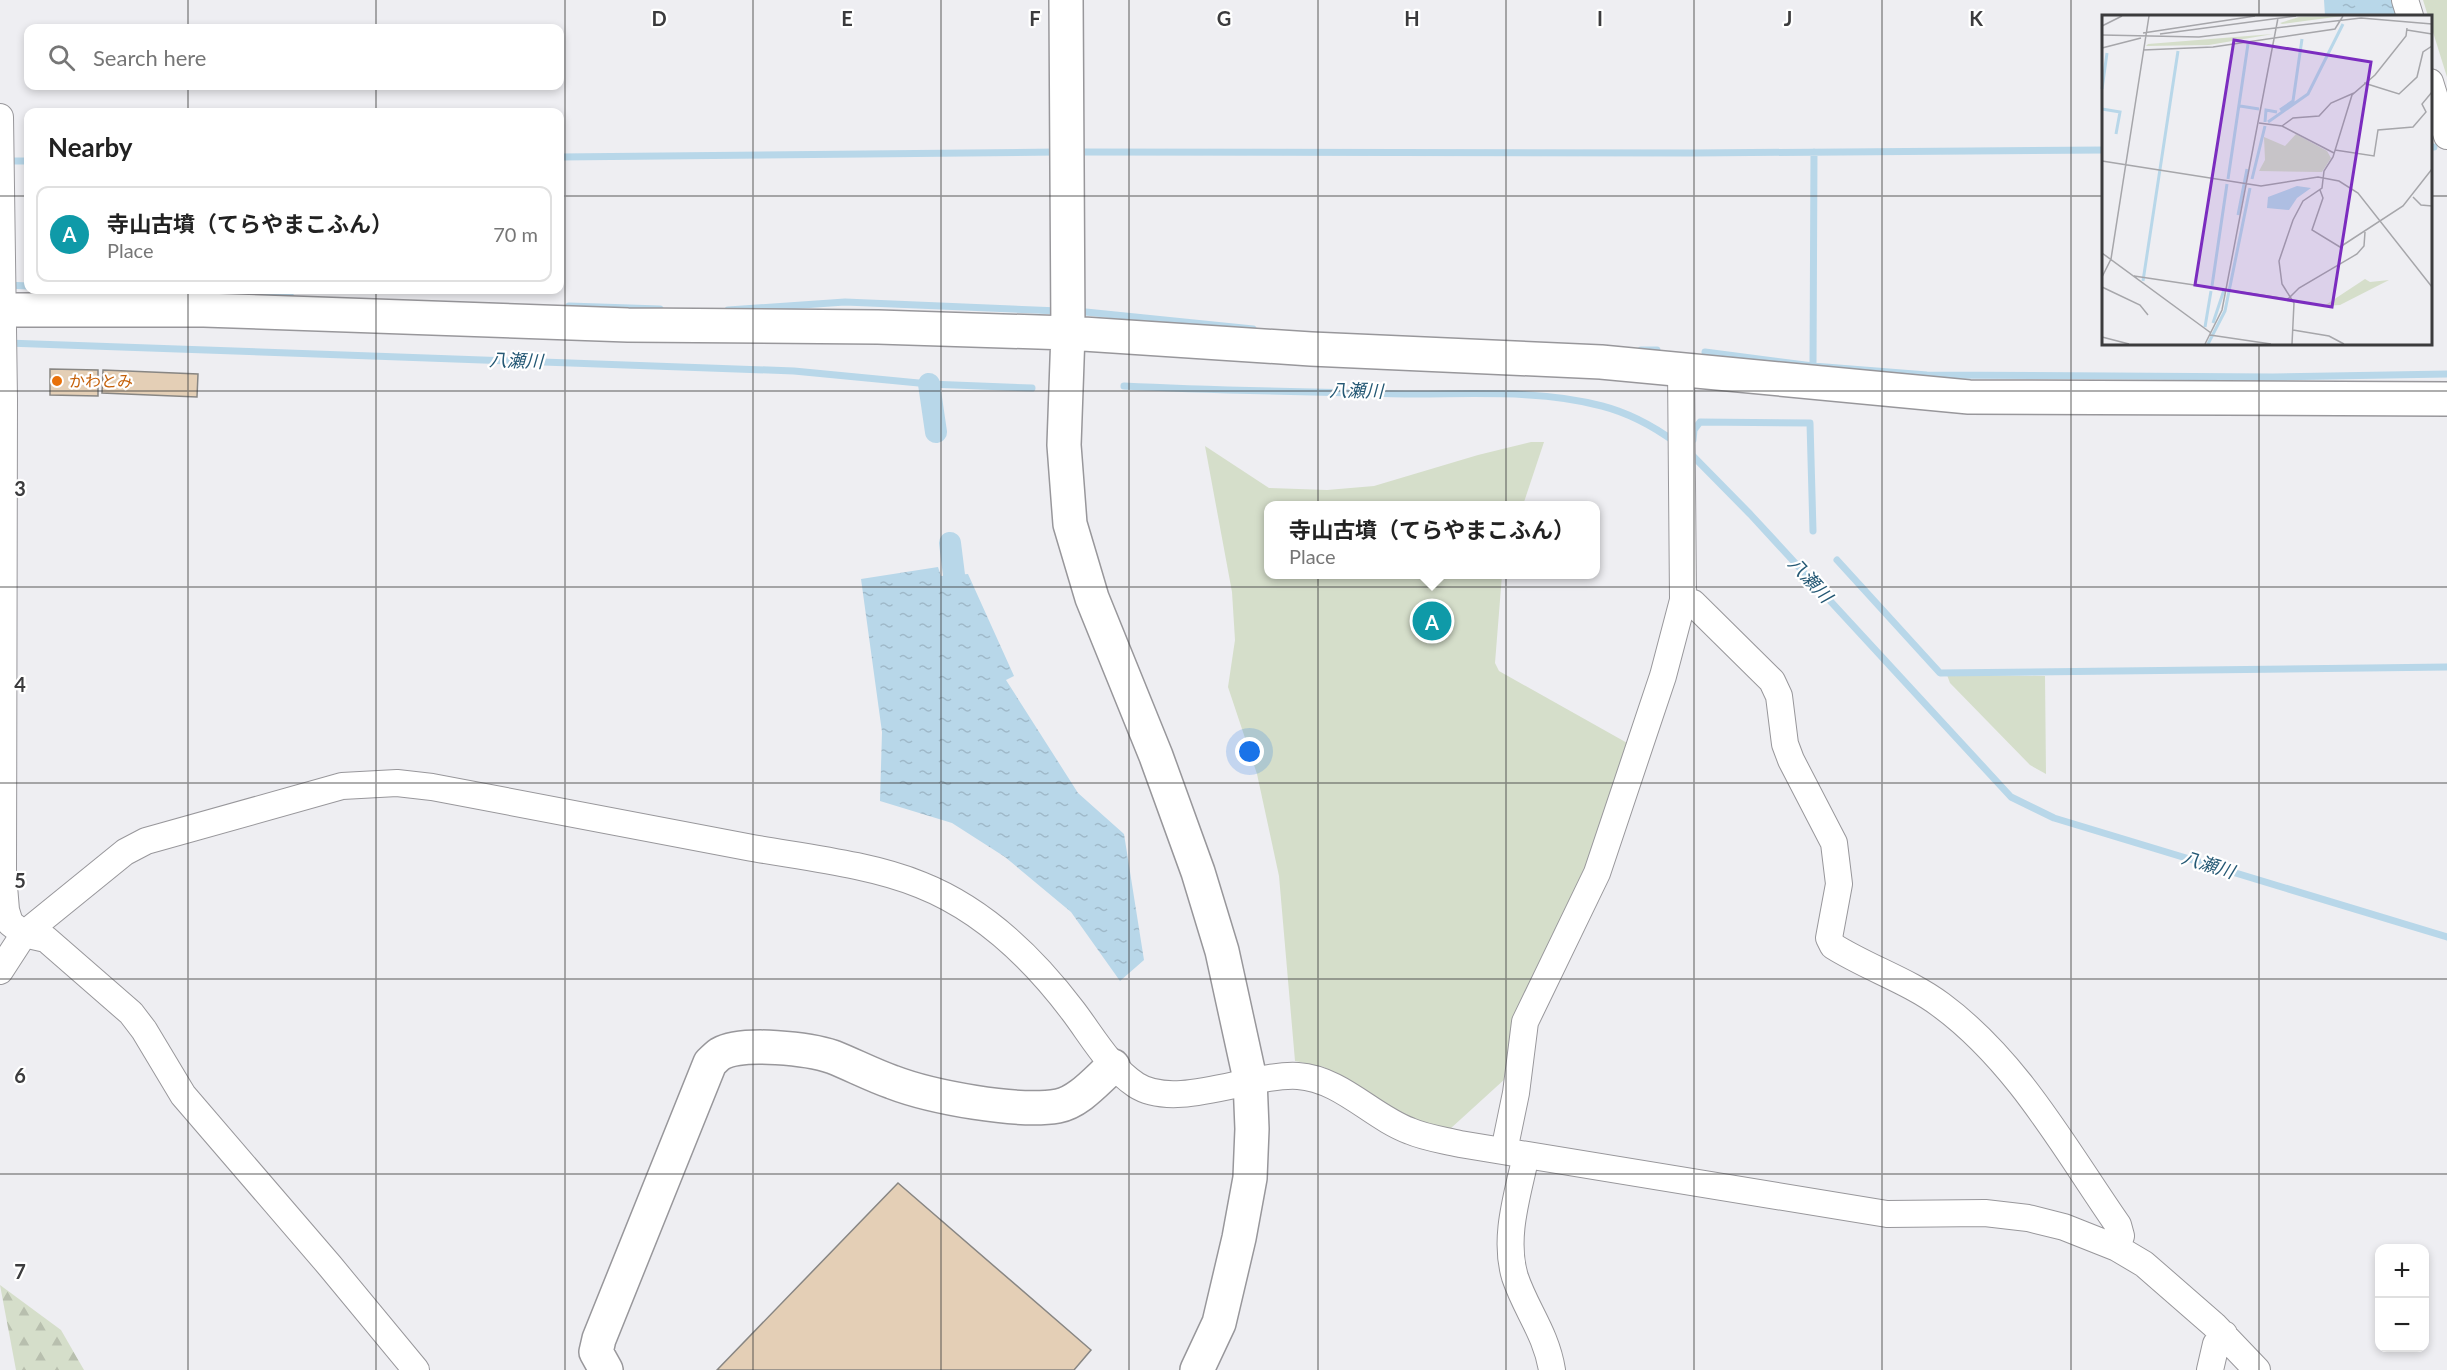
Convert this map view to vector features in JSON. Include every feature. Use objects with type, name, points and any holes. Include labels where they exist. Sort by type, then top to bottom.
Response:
[{"type":"street","points":[[1066,0],[1068,333],[1064,445],[1065,485],[1072,533],[1092,598],[1156,756],[1198,872],[1222,951],[1250,1079],[1252,1129],[1250,1178],[1219,1323],[1197,1370]]},
{"type":"street","points":[[2405,0],[2410,15]]},
{"type":"street","points":[[2432,88],[2447,135]]},
{"type":"street","points":[[0,117],[3,874],[6,910],[10,923],[24,934],[45,939],[131,1013],[144,1030],[183,1095],[416,1370]]},
{"type":"street","points":[[1,315],[204,310],[628,325],[888,327],[1068,333],[1681,368],[1826,385],[1969,397],[2447,399]]},
{"type":"street","points":[[1552,1370],[1549,1348],[1515,1277],[1512,1261],[1516,1093],[1525,1022],[1597,873],[1663,676],[1683,600],[1681,368]]},
{"type":"street","points":[[1683,600],[1693,603],[1757,666],[1772,681],[1779,696],[1785,744],[1834,843],[1839,884],[1828,938],[1833,946],[1940,1004],[1983,1042],[2025,1088],[2118,1225],[2121,1236],[2117,1248]]},
{"type":"street","points":[[0,971],[24,934],[124,852],[146,841],[342,786],[397,783],[778,852],[895,876],[921,885],[966,908],[1007,937],[1069,1006],[1113,1066],[1138,1087],[1162,1092],[1214,1090],[1250,1079],[1287,1076],[1312,1078],[1360,1100],[1409,1131],[1515,1153],[1887,1214],[1965,1212],[2028,1218],[2064,1227],[2117,1248],[2144,1264],[2224,1334],[2257,1370]]},
{"type":"street","points":[[606,1370],[596,1352],[599,1340],[710,1063],[720,1054],[752,1048],[805,1051],[832,1057],[892,1083],[930,1093],[982,1102],[1042,1106],[1059,1106],[1077,1098],[1113,1066]]},
{"type":"street","points":[[2210,1370],[2216,1344],[2224,1334]]},
{"type":"green space","points":[[2423,0],[2447,0],[2447,77],[2432,29],[2432,15],[2428,15]]},
{"type":"green space","points":[[1531,442],[1544,442],[1524,501],[1264,501],[1264,579],[1502,579],[1495,663],[1499,671],[1629,744],[1590,867],[1506,1078],[1450,1129],[1426,1124],[1385,1107],[1324,1067],[1295,1061],[1279,876],[1257,774],[1228,687],[1235,640],[1232,592],[1205,446],[1269,488],[1327,490],[1374,486]]},
{"type":"green space","points":[[1947,675],[2045,676],[2046,774],[2030,765],[1950,683]]},
{"type":"green space","points":[[0,1285],[61,1330],[84,1370],[16,1370]]},
{"type":"water","points":[[2324,0],[2392,0],[2397,15],[2325,15]]},
{"type":"water","points":[[938,567],[941,576],[968,574],[1014,676],[1006,680],[1078,793],[1124,834],[1144,960],[1120,981],[1071,912],[1005,857],[952,823],[880,801],[882,732],[861,579]]},
{"type":"building","points":[[50,369],[98,370],[98,396],[50,395]]},
{"type":"building","points":[[103,370],[198,374],[197,397],[102,393]]},
{"type":"building","points":[[898,1183],[1091,1350],[1074,1370],[717,1370]]},
{"type":"waterway","points":[[1074,152],[1694,153],[2102,150]]},
{"type":"waterway","points":[[564,157],[1057,152]]},
{"type":"waterway","points":[[1813,366],[1814,152]]},
{"type":"waterway","points":[[4,161],[24,161]]},
{"type":"waterway","points":[[7,285],[24,286]]},
{"type":"waterway","points":[[216,294],[291,297]]},
{"type":"waterway","points":[[728,310],[845,302],[1059,311]]},
{"type":"waterway","points":[[569,306],[660,309]]},
{"type":"waterway","points":[[1076,311],[1253,329]]},
{"type":"waterway","name":"八瀬川","points":[[7,343],[794,371],[929,384],[1032,388]]},
{"type":"waterway","points":[[1641,350],[1657,350]]},
{"type":"waterway","points":[[1705,352],[1813,366],[1927,375],[2273,377],[2447,374]]},
{"type":"waterway","points":[[929,384],[936,432]]},
{"type":"waterway","name":"八瀬川","points":[[1124,386],[1307,392],[1510,394],[1557,397],[1622,412],[1649,425],[1675,442]]},
{"type":"waterway","points":[[1693,440],[1694,430],[1700,422],[1810,423],[1813,531]]},
{"type":"waterway","name":"八瀬川","points":[[1689,452],[1750,514],[2011,797],[2054,818],[2447,937]]},
{"type":"waterway","points":[[950,543],[954,575]]},
{"type":"waterway","points":[[1837,560],[1940,673],[2447,667]]},
{"type":"place","name":"かわとみ","points":[[57,381]]},
{"type":"place","name":"寺山古墳（てらやまこふん）","points":[[1432,621]]}]
